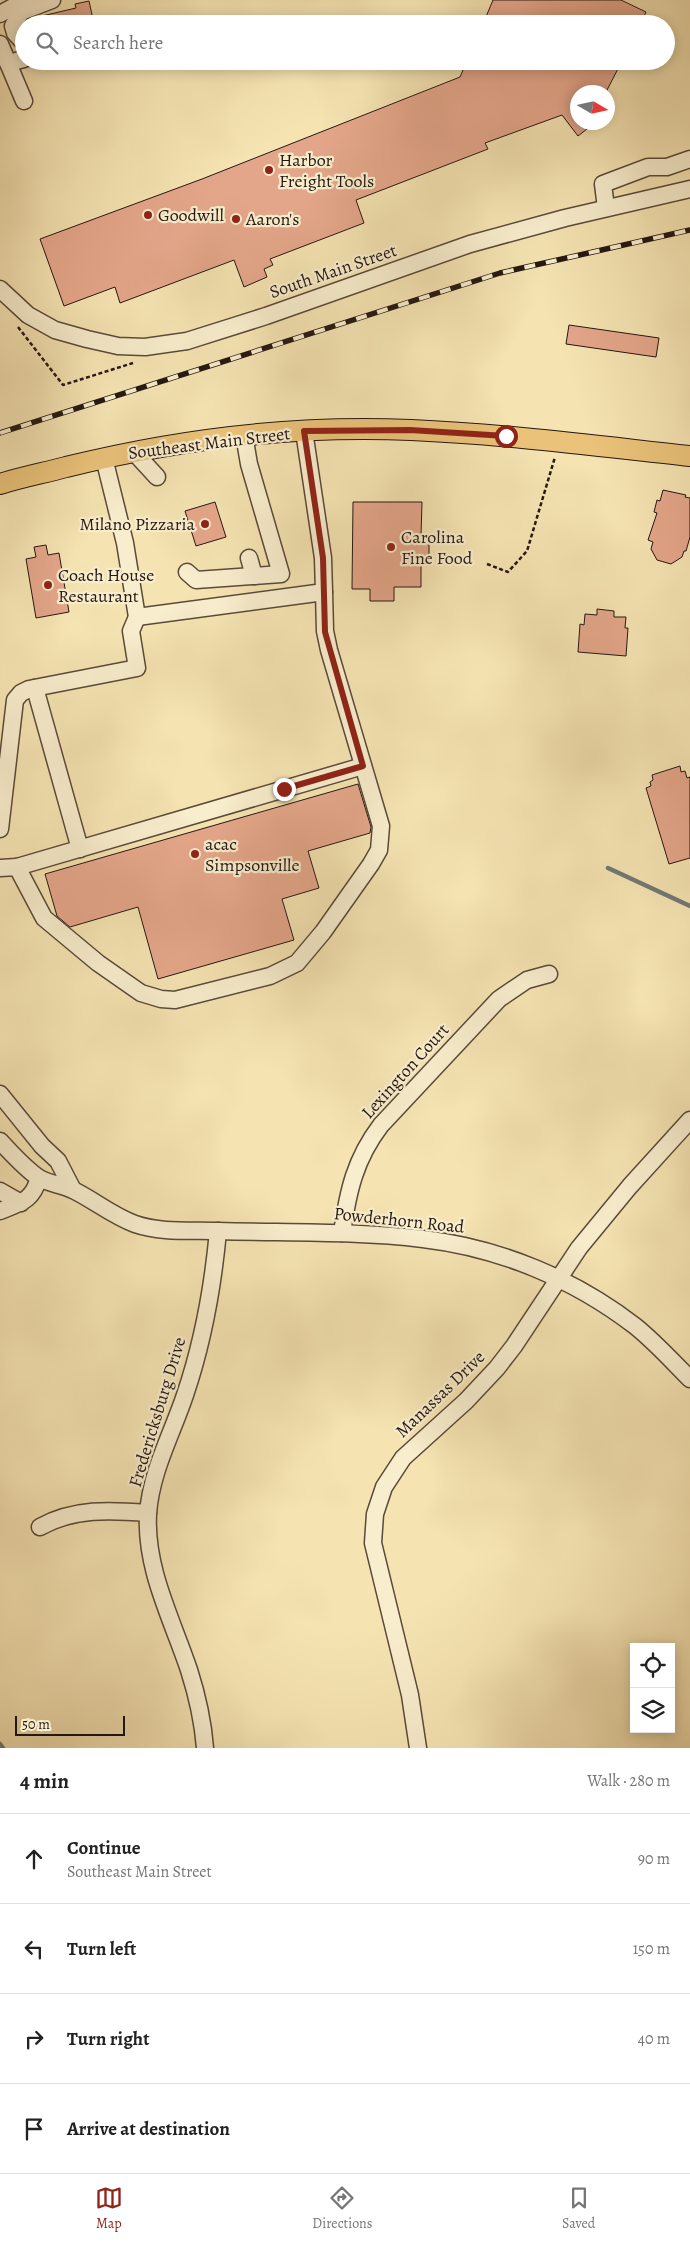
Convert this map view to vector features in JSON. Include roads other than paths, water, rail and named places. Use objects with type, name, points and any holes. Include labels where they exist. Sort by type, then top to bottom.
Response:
[{"type":"main road","name":"Southeast Main Street","points":[[0,484],[104,458],[183,442],[304,431],[410,430],[560,442],[690,456]]},
{"type":"street","points":[[0,14],[26,0]]},
{"type":"street","points":[[19,15],[21,12],[52,0]]},
{"type":"street","points":[[0,44],[15,60]]},
{"type":"street","points":[[18,70],[24,102]]},
{"type":"street","points":[[606,208],[603,184],[648,167],[667,167],[690,159]]},
{"type":"street","name":"South Main Street","points":[[0,289],[28,315],[55,330],[118,346],[145,347],[187,341],[266,316],[470,244],[606,208],[690,189]]},
{"type":"street","points":[[17,867],[44,918],[98,963],[141,992],[162,999],[175,1000],[270,976],[297,963],[323,932],[379,850],[381,826],[325,632],[323,558],[304,431]]},
{"type":"street","points":[[188,572],[196,580],[281,574],[249,464],[244,435]]},
{"type":"street","points":[[134,452],[157,476]]},
{"type":"street","points":[[0,830],[15,700],[20,693],[35,688],[138,668],[132,631],[137,617],[124,543],[104,458]]},
{"type":"street","points":[[249,558],[254,576]]},
{"type":"street","points":[[137,617],[324,592]]},
{"type":"street","points":[[35,688],[80,849]]},
{"type":"street","points":[[0,868],[17,867],[363,766]]},
{"type":"street","name":"Lexington Court","points":[[342,1233],[346,1202],[357,1165],[366,1144],[380,1125],[498,999],[527,980],[549,974]]},
{"type":"street","name":"Powderhorn Road","points":[[0,1094],[42,1146],[58,1162],[74,1190]]},
{"type":"street","name":"Manassas Drive","points":[[418,1748],[410,1695],[374,1553],[373,1527],[379,1499],[392,1473],[403,1458],[466,1401],[496,1368],[514,1346],[579,1248],[630,1186],[690,1120]]},
{"type":"street","name":"Powderhorn Road","points":[[0,1142],[39,1178],[74,1190],[117,1216],[135,1224],[183,1231],[342,1233],[425,1239],[470,1247],[521,1262],[592,1296],[636,1327],[659,1347],[690,1379]]},
{"type":"street","points":[[0,1211],[21,1203],[34,1192],[39,1178]]},
{"type":"street","points":[[0,1191],[21,1203]]},
{"type":"street","name":"Fredericksburg Drive","points":[[205,1748],[200,1713],[189,1671],[161,1596],[149,1553],[148,1513],[160,1457],[185,1396],[197,1357],[216,1259],[218,1231]]},
{"type":"street","points":[[40,1527],[64,1516],[88,1511],[148,1513]]},
{"type":"waterway","points":[[608,868],[690,906]]},
{"type":"waterway","points":[[0,1744],[3,1748]]},
{"type":"railway","points":[[0,433],[500,273],[690,230]]},
{"type":"place","name":"Harbor Freight Tools","points":[[269,170]]},
{"type":"place","name":"Goodwill","points":[[148,215]]},
{"type":"place","name":"Aaron's","points":[[236,219]]},
{"type":"place","name":"Milano Pizzaria","points":[[205,524]]},
{"type":"place","name":"Carolina Fine Food","points":[[391,547]]},
{"type":"place","name":"Coach House Restaurant","points":[[48,585]]},
{"type":"place","name":"acac Simpsonville","points":[[195,854]]}]
